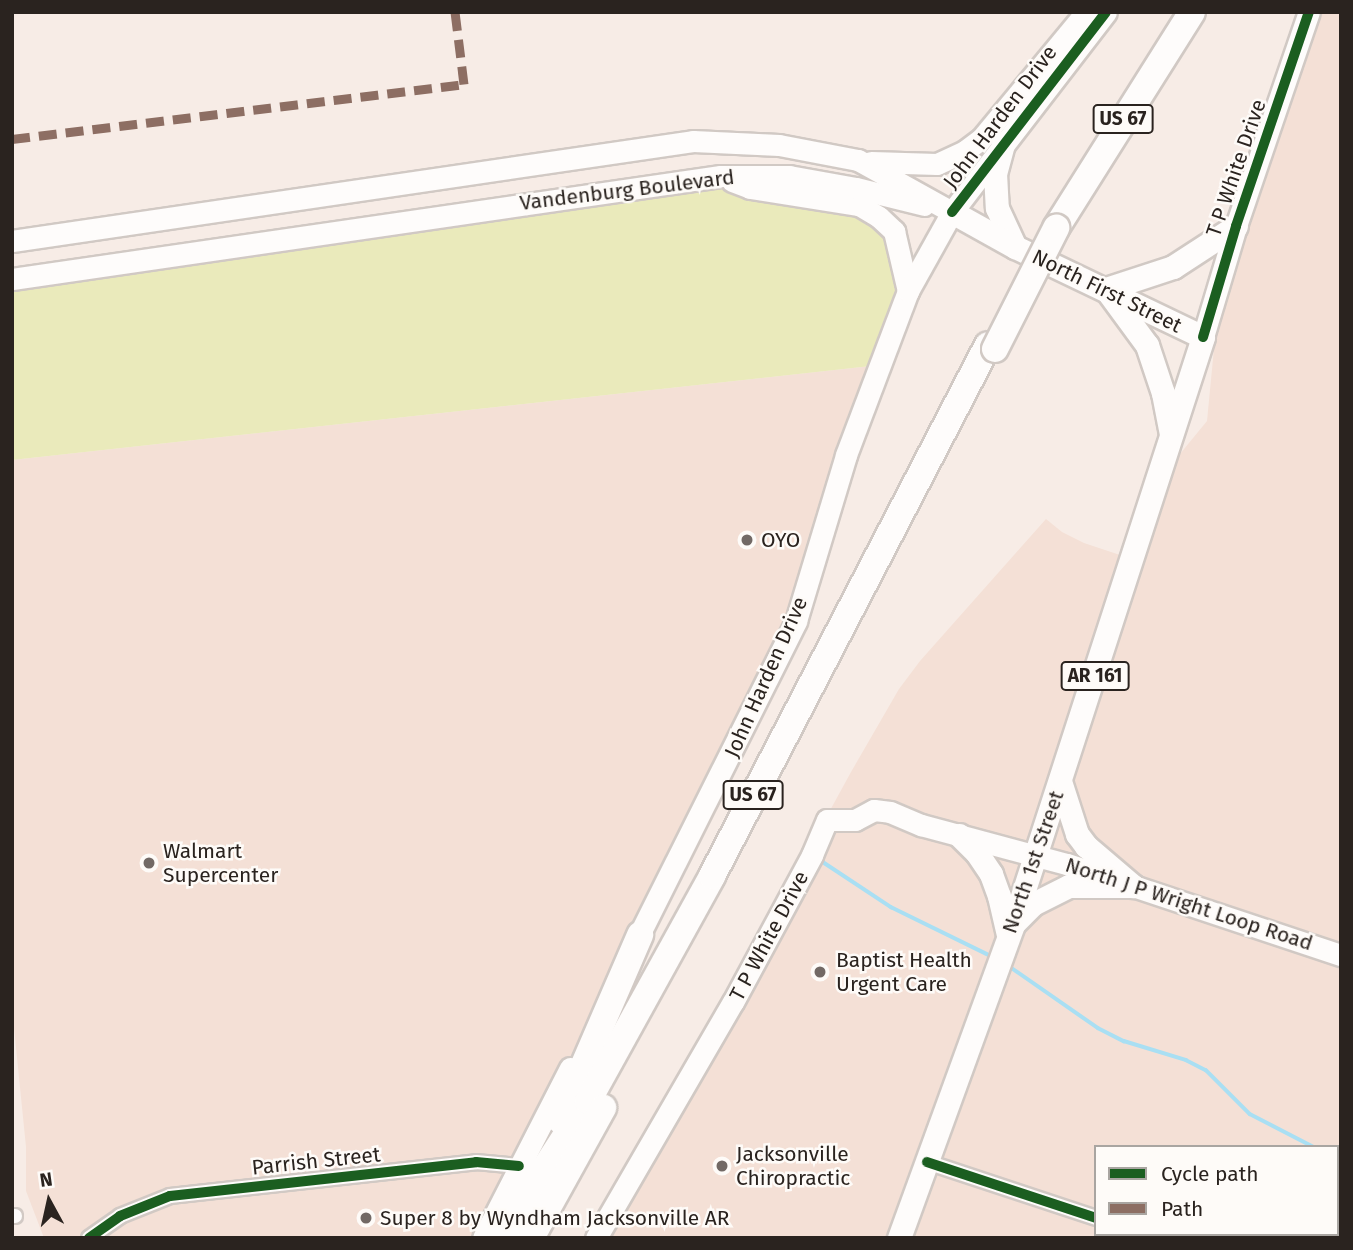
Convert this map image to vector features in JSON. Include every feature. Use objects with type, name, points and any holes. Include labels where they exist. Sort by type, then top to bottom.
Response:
[{"type":"highway","name":"US 67","points":[[505,1238],[526,1197],[587,1101],[712,876],[1052,226],[1176,12]]},
{"type":"highway","name":"US 67","points":[[1052,226],[1192,12]]},
{"type":"highway","name":"US 67","points":[[531,1238],[866,618],[991,347]]},
{"type":"highway","points":[[526,1197],[640,935]]},
{"type":"main road","points":[[858,160],[883,164],[936,164],[965,151],[981,139],[1086,12]]},
{"type":"main road","name":"John Harden Drive","points":[[483,1238],[640,935],[796,621],[846,455],[908,291],[952,212],[1106,12]]},
{"type":"main road","name":"T P White Drive","points":[[1203,337],[1236,226],[1309,12]]},
{"type":"main road","name":"Vandenburg Boulevard","points":[[12,241],[681,143],[730,141],[817,149],[858,160],[952,212]]},
{"type":"main road","points":[[681,143],[686,179]]},
{"type":"main road","points":[[1003,144],[995,173],[997,208],[1015,247]]},
{"type":"main road","points":[[720,176],[750,188],[859,205],[879,216],[894,231],[908,291]]},
{"type":"main road","name":"Vandenburg Boulevard","points":[[12,279],[720,176],[789,176],[856,188],[952,212]]},
{"type":"main road","points":[[328,195],[334,231]]},
{"type":"main road","name":"North First Street","points":[[952,212],[1015,247],[1203,337],[1157,482]]},
{"type":"main road","points":[[1171,437],[1163,393],[1147,345],[1106,289],[1173,267],[1236,226]]},
{"type":"main road","name":"North 1st Street","points":[[899,1238],[1011,931],[1157,482]]},
{"type":"main road","points":[[1060,781],[1077,834],[1086,846],[1133,887]]},
{"type":"main road","name":"T P White Drive","points":[[596,1238],[733,1002],[812,855],[827,820],[855,820],[874,810],[882,811],[1036,855]]},
{"type":"main road","points":[[959,835],[978,853],[990,874],[1011,931]]},
{"type":"main road","name":"North J P Wright Loop Road","points":[[1036,855],[1341,955]]},
{"type":"main road","points":[[1011,931],[1033,904],[1069,886],[1133,887]]},
{"type":"street","name":"Parrish Street","points":[[89,1238],[120,1216],[170,1196],[476,1162],[519,1166]]},
{"type":"street","points":[[927,1162],[1094,1217]]},
{"type":"shaded area","points":[[1309,12],[1341,12],[1341,1162],[1339,1145],[1094,1145],[1094,1236],[1302,1238],[596,1238],[851,772],[899,689],[920,661],[1046,519],[1062,532],[1084,543],[1132,559],[1157,482],[1207,421],[1221,276]]},
{"type":"shaded area","points":[[880,365],[799,610],[483,1238],[44,1238],[26,1191],[26,1147],[12,1008],[12,460]]},
{"type":"green space","points":[[686,179],[872,203],[908,291],[880,365],[12,460],[12,279]]},
{"type":"green space","points":[[1341,1160],[1341,1238],[1302,1238],[1339,1236]]},
{"type":"waterway","points":[[817,858],[891,907],[993,957]]},
{"type":"waterway","points":[[1006,964],[1098,1028],[1124,1041],[1186,1060],[1206,1070],[1250,1114],[1310,1145]]},
{"type":"marked path","points":[[12,139],[464,84],[455,12]]},
{"type":"cycle path","points":[[952,212],[1106,12]]},
{"type":"cycle path","points":[[1203,337],[1236,226],[1309,12]]},
{"type":"cycle path","points":[[89,1238],[120,1216],[170,1196],[476,1162],[519,1166]]},
{"type":"cycle path","points":[[927,1162],[1094,1217]]},
{"type":"place","name":"OYO","points":[[747,540]]},
{"type":"place","name":"Walmart Supercenter","points":[[149,863]]},
{"type":"place","name":"Baptist Health Urgent Care","points":[[820,972]]},
{"type":"place","name":"Jacksonville Chiropractic","points":[[722,1166]]},
{"type":"place","name":"Super 8 by Wyndham Jacksonville AR","points":[[366,1218]]}]
